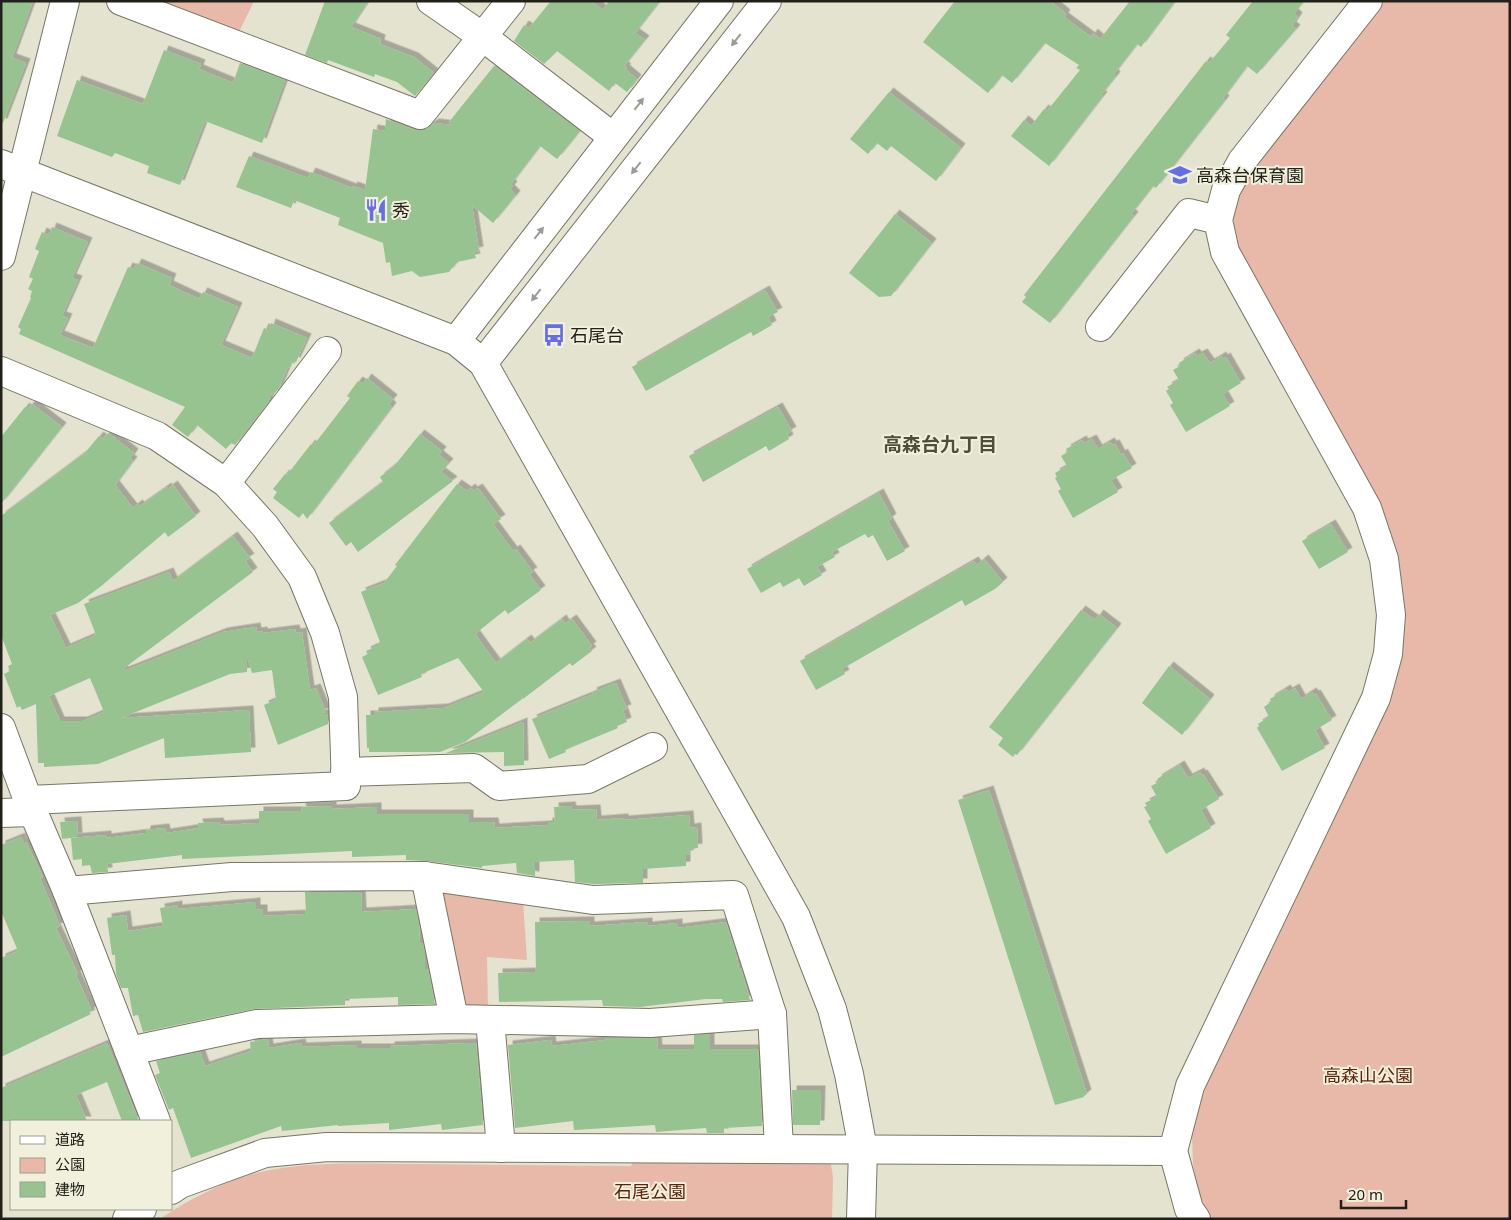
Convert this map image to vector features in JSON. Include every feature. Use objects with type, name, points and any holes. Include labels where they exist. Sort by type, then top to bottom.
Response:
[{"type":"street","points":[[1,256],[12,168],[65,1]]},
{"type":"street","points":[[121,1],[420,115],[511,1]]},
{"type":"street","points":[[431,1],[483,36],[613,137]]},
{"type":"street","points":[[456,341],[719,1]]},
{"type":"street","points":[[483,363],[766,1]]},
{"type":"street","points":[[1196,1219],[1189,1209],[1173,1151],[1190,1086],[1376,698],[1388,654],[1392,615],[1384,559],[1367,508],[1225,252],[1218,220],[1226,190],[1242,161],[1368,1]]},
{"type":"street","points":[[12,168],[456,341],[483,363],[796,917],[832,1009],[849,1074],[862,1149],[861,1219]]},
{"type":"street","points":[[1100,327],[1189,213],[1218,220]]},
{"type":"street","points":[[226,483],[327,351]]},
{"type":"street","points":[[1,370],[157,436],[226,483],[266,526],[302,577],[325,633],[343,697],[346,786],[31,806],[1,813]]},
{"type":"street","points":[[1,728],[67,891],[156,1120]]},
{"type":"street","points":[[345,772],[474,768],[499,786],[588,778],[653,747]]},
{"type":"street","points":[[67,891],[232,877],[426,876],[593,900],[734,896],[772,1014],[780,1148]]},
{"type":"street","points":[[426,876],[454,1019]]},
{"type":"street","points":[[129,1052],[257,1024],[454,1019],[650,1022],[772,1014]]},
{"type":"street","points":[[490,1020],[501,1148]]},
{"type":"street","points":[[174,1179],[265,1153],[328,1147],[1173,1151]]},
{"type":"street","points":[[127,1219],[140,1210]]},
{"type":"green space","points":[[144,1],[254,1],[237,36]]},
{"type":"green space","name":"高森山公園","points":[[1384,1],[1510,1],[1510,1219],[1211,1219],[1198,1192],[1193,1164],[1192,1135],[1196,1113],[1212,1072],[1389,703],[1400,651],[1403,614],[1237,247],[1234,215],[1239,197],[1254,168]]},
{"type":"green space","points":[[436,890],[523,902],[527,960],[487,957],[488,1010],[458,1010]]},
{"type":"green space","name":"石尾公園","points":[[633,1162],[831,1164],[833,1178],[832,1219],[160,1219],[193,1199],[228,1183],[252,1174],[293,1167],[356,1163],[631,1166]]},
{"type":"building","points":[[1,1],[33,1],[12,58],[26,63],[3,123],[1,123]]},
{"type":"building","points":[[325,1],[368,1],[351,27],[381,39],[380,44],[414,57],[434,73],[415,96],[397,82],[375,74],[374,77],[328,60],[327,63],[305,55]]},
{"type":"building","points":[[551,1],[591,1],[603,10],[609,1],[660,1],[635,33],[645,40],[624,66],[637,79],[627,92],[615,83],[609,91],[557,51],[544,64],[514,41],[524,25],[529,28]]},
{"type":"building","points":[[955,1],[1050,1],[1066,14],[1064,17],[1091,37],[1093,33],[1100,39],[1130,1],[1175,1],[1141,47],[1137,44],[1114,74],[1116,76],[1101,95],[1103,96],[1049,166],[1011,136],[1024,120],[1031,126],[1044,109],[1047,111],[1080,70],[1076,68],[1079,65],[1045,43],[1012,83],[1002,75],[988,93],[923,42]]},
{"type":"building","points":[[1253,1],[1304,1],[1294,13],[1298,17],[1292,26],[1296,29],[1257,74],[1247,66],[1223,98],[1225,100],[1156,188],[1153,186],[1131,214],[1134,216],[1050,323],[1022,302],[1026,297],[1024,295],[1206,61],[1209,63],[1230,38],[1226,35]]},
{"type":"building","points":[[164,50],[201,64],[199,69],[233,83],[240,63],[285,80],[262,143],[205,121],[180,185],[147,173],[149,166],[115,153],[112,157],[57,136],[77,80],[143,104]]},
{"type":"building","points":[[494,66],[580,131],[557,159],[540,146],[511,184],[513,186],[510,189],[516,195],[493,223],[472,205],[479,251],[474,252],[476,258],[457,262],[449,272],[420,277],[412,271],[392,276],[390,262],[386,263],[383,243],[338,225],[340,218],[294,200],[291,208],[236,187],[249,156],[308,178],[311,172],[352,188],[353,186],[365,190],[373,129],[385,131],[386,119],[415,130],[425,130],[434,123],[452,125],[449,122]]},
{"type":"building","points":[[889,92],[961,148],[936,181],[891,146],[887,151],[877,143],[868,154],[850,139]]},
{"type":"building","points":[[895,214],[932,243],[891,296],[879,297],[849,273]]},
{"type":"building","points":[[52,227],[88,242],[72,278],[78,280],[62,316],[68,318],[60,335],[93,348],[128,267],[134,269],[137,263],[172,278],[169,285],[199,299],[203,292],[238,307],[221,345],[252,358],[264,328],[269,330],[271,323],[307,338],[296,362],[292,361],[290,368],[288,367],[279,388],[273,395],[271,394],[268,403],[235,445],[231,443],[226,449],[197,425],[188,437],[172,425],[185,407],[19,334],[21,329],[18,327],[31,298],[32,291],[28,289],[33,279],[29,277],[39,251],[35,249],[42,232],[49,235]]},
{"type":"building","points":[[765,290],[778,312],[768,317],[772,325],[753,336],[751,332],[646,391],[632,367]]},
{"type":"building","points":[[1195,353],[1197,356],[1203,353],[1210,363],[1222,356],[1223,359],[1226,357],[1241,383],[1223,394],[1230,406],[1186,432],[1170,405],[1173,403],[1166,391],[1169,389],[1167,387],[1179,380],[1173,370],[1180,366],[1179,363]]},
{"type":"building","points":[[367,378],[393,399],[389,404],[392,407],[307,519],[303,513],[299,518],[273,498],[277,492],[273,489],[285,474],[287,475],[311,444],[313,446],[350,398],[347,396],[358,381],[363,384]]},
{"type":"building","points":[[32,404],[62,427],[1,504],[1,437],[25,407],[27,409]]},
{"type":"building","points":[[778,407],[792,431],[787,434],[789,439],[769,451],[766,446],[703,482],[689,456]]},
{"type":"building","points":[[108,433],[134,453],[130,459],[133,461],[115,485],[133,508],[138,504],[140,506],[167,487],[168,489],[173,485],[196,516],[168,537],[165,532],[100,587],[78,603],[50,615],[66,648],[96,635],[84,604],[169,572],[173,581],[233,536],[250,558],[245,561],[253,572],[123,669],[124,671],[223,632],[256,627],[257,632],[263,631],[263,633],[295,629],[296,633],[302,632],[310,690],[316,688],[326,712],[320,714],[328,714],[328,724],[278,745],[264,705],[276,700],[272,670],[252,673],[247,656],[247,672],[230,674],[121,718],[249,710],[251,752],[165,758],[164,738],[98,764],[44,767],[44,763],[38,763],[36,704],[22,710],[20,706],[17,708],[4,674],[10,671],[8,666],[12,664],[1,635],[1,516],[85,453],[99,436],[103,439]],"holes":[[[90,678],[104,712],[83,721],[60,721],[49,696]]]},
{"type":"building","points":[[420,434],[442,451],[439,455],[449,463],[441,472],[453,481],[358,552],[351,542],[346,546],[329,523],[383,482],[380,477],[395,465]]},
{"type":"building","points":[[1092,439],[1098,449],[1110,442],[1112,445],[1115,444],[1132,468],[1111,480],[1118,492],[1073,518],[1058,491],[1061,489],[1055,478],[1057,477],[1055,473],[1067,466],[1061,456],[1068,452],[1066,449],[1082,440],[1084,443]]},
{"type":"building","points":[[457,484],[467,491],[471,488],[473,491],[478,488],[501,519],[493,524],[513,551],[516,549],[533,572],[529,574],[541,590],[508,614],[505,610],[475,634],[496,663],[527,639],[530,643],[562,619],[565,624],[572,619],[592,646],[589,648],[592,651],[572,666],[570,663],[523,699],[522,697],[522,699],[465,742],[440,752],[369,752],[369,748],[367,748],[366,715],[374,715],[374,712],[444,708],[484,692],[458,658],[421,674],[422,677],[378,695],[362,657],[368,654],[366,651],[377,646],[380,642],[361,592],[384,583],[397,566],[395,565]]},
{"type":"building","points":[[879,493],[892,518],[888,521],[905,551],[887,561],[873,535],[868,538],[865,534],[832,552],[835,557],[817,567],[822,575],[804,586],[799,578],[783,587],[780,582],[761,593],[747,569]]},
{"type":"building","points":[[1331,524],[1348,552],[1319,569],[1302,541]]},
{"type":"building","points":[[984,559],[1003,582],[995,589],[965,606],[962,600],[842,669],[845,674],[816,690],[800,661],[974,561],[977,565]]},
{"type":"building","points":[[1081,610],[1095,620],[1099,614],[1117,628],[1017,755],[1015,754],[1013,757],[998,745],[1003,738],[989,727]]},
{"type":"building","points":[[1169,666],[1210,699],[1182,735],[1142,703]]},
{"type":"building","points":[[616,683],[627,709],[623,710],[627,722],[617,726],[618,728],[565,750],[566,752],[549,759],[532,719]]},
{"type":"building","points":[[1295,688],[1301,699],[1312,692],[1314,695],[1316,694],[1332,720],[1315,730],[1325,748],[1282,771],[1257,728],[1258,724],[1269,717],[1264,707],[1271,702],[1270,699],[1286,689],[1288,692]]},
{"type":"building","points":[[523,722],[524,765],[504,766],[504,752],[446,753]]},
{"type":"building","points":[[1180,765],[1188,778],[1200,772],[1201,775],[1203,774],[1219,799],[1201,810],[1211,828],[1166,854],[1148,821],[1151,819],[1144,807],[1147,806],[1145,803],[1157,797],[1151,786],[1159,782],[1157,779]]},
{"type":"building","points":[[989,790],[1087,1094],[1084,1097],[1055,1105],[958,800]]},
{"type":"building","points":[[332,806],[332,809],[377,807],[377,814],[469,814],[469,822],[494,822],[495,828],[548,825],[548,822],[555,822],[554,807],[571,806],[572,810],[596,809],[597,820],[689,815],[690,828],[697,827],[698,848],[689,849],[690,854],[686,855],[686,866],[643,869],[643,883],[594,884],[575,882],[574,860],[535,862],[535,876],[517,873],[516,863],[482,866],[482,868],[406,860],[406,855],[352,857],[352,851],[182,859],[182,855],[107,864],[108,872],[92,873],[90,865],[82,866],[82,859],[73,860],[71,838],[107,835],[107,838],[146,833],[146,830],[165,828],[166,833],[199,828],[198,823],[219,822],[220,825],[259,823],[259,811],[302,811],[301,807]]},
{"type":"building","points":[[77,821],[78,837],[62,839],[60,822]]},
{"type":"building","points":[[21,837],[24,844],[26,842],[43,877],[40,878],[60,926],[56,928],[78,974],[76,975],[92,1011],[89,1012],[91,1014],[1,1057],[1,958],[18,951],[1,911],[1,845]]},
{"type":"building","points":[[305,892],[361,892],[362,912],[416,909],[420,943],[423,943],[425,954],[425,969],[428,969],[435,1004],[398,1005],[398,997],[345,999],[345,1005],[254,1009],[143,1032],[138,1015],[133,1016],[128,988],[121,988],[116,974],[115,955],[112,955],[107,918],[126,915],[128,931],[163,926],[160,908],[178,905],[178,909],[256,902],[256,909],[263,909],[263,916],[306,914]]},
{"type":"building","points":[[590,921],[590,926],[648,922],[648,926],[678,923],[678,928],[726,922],[750,1000],[723,1002],[722,999],[706,999],[640,1007],[603,1006],[602,1000],[499,1002],[498,973],[536,972],[535,922]]},
{"type":"building","points":[[710,1034],[710,1049],[758,1049],[762,1126],[724,1128],[724,1133],[707,1133],[706,1128],[656,1132],[655,1125],[574,1130],[573,1121],[515,1128],[508,1045],[551,1040],[552,1046],[606,1040],[605,1038],[657,1038],[658,1049],[694,1049],[694,1035]]},
{"type":"building","points":[[268,1039],[269,1048],[301,1043],[302,1047],[357,1045],[357,1048],[390,1048],[390,1046],[476,1043],[483,1125],[442,1130],[441,1124],[389,1130],[389,1123],[338,1125],[282,1131],[281,1126],[191,1158],[173,1108],[169,1110],[155,1075],[160,1073],[156,1061],[200,1052],[205,1066],[251,1051],[250,1042]]},
{"type":"building","points":[[107,1043],[139,1120],[122,1120],[107,1082],[76,1095],[87,1120],[1,1121],[1,1088]]},
{"type":"building","points":[[792,1090],[821,1090],[820,1125],[793,1125]]},
{"type":"place","name":"高森台保育園","points":[[1180,175]]},
{"type":"place","name":"秀","points":[[376,210]]},
{"type":"place","name":"石尾台","points":[[554,335]]},
{"type":"district","name":"高森台九丁目","points":[[940,444]]}]
